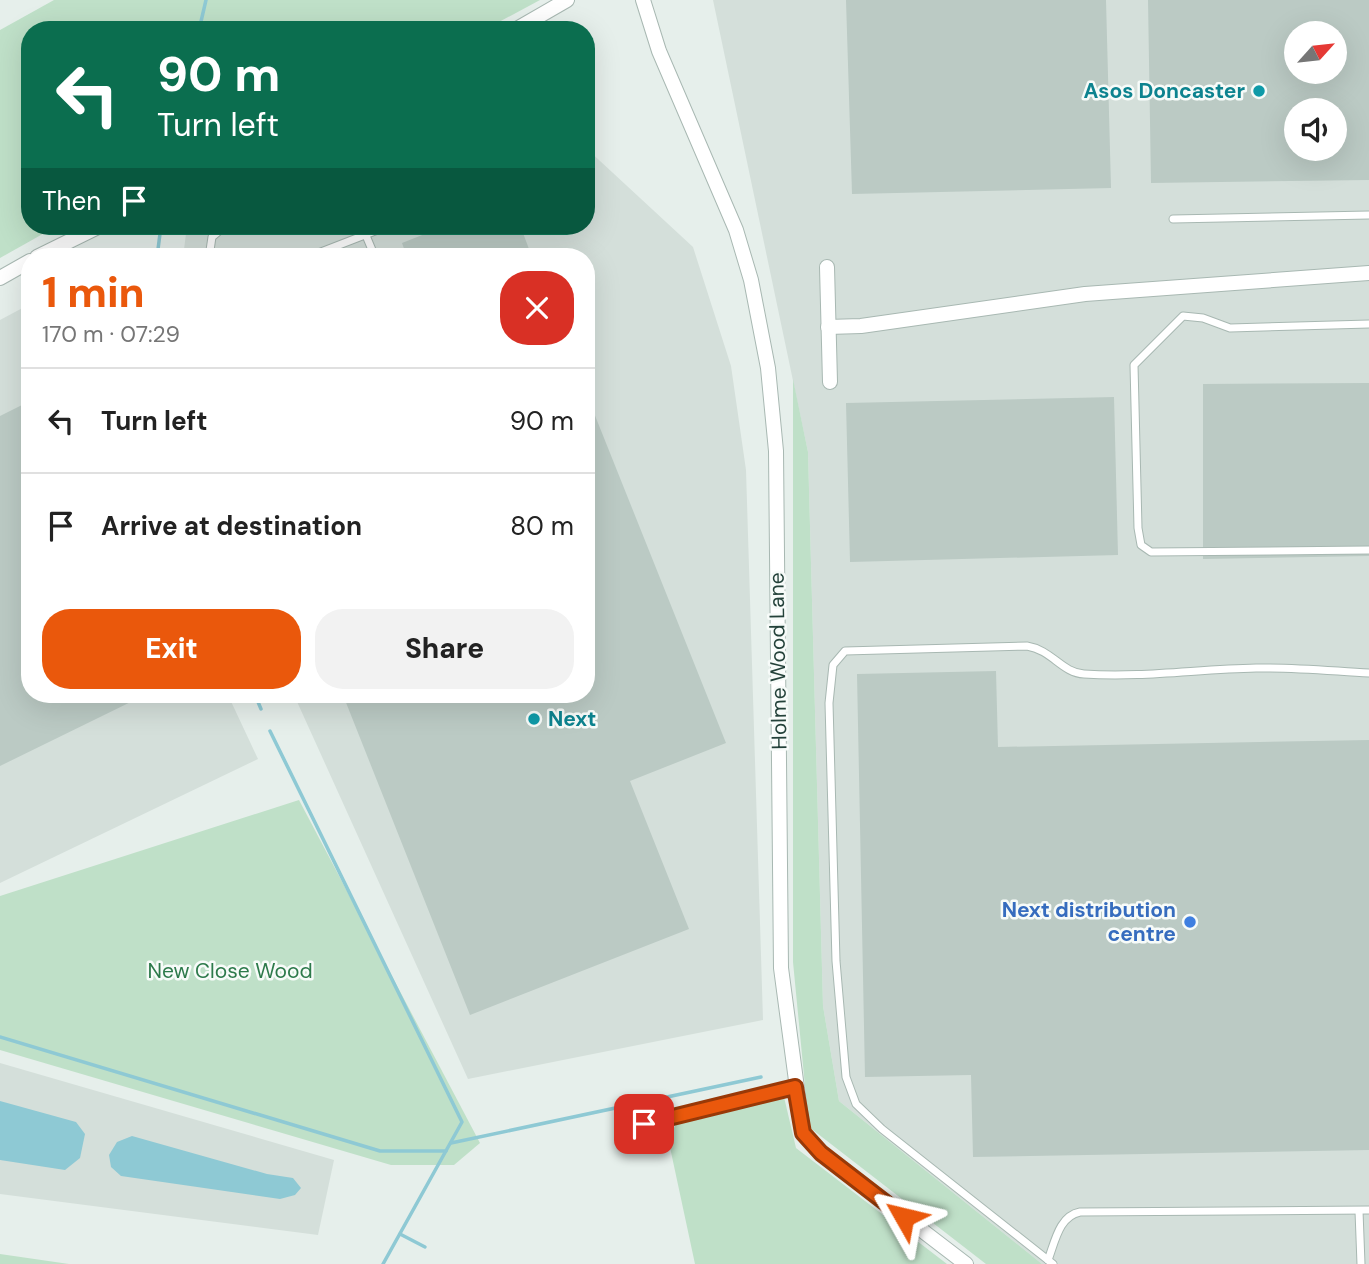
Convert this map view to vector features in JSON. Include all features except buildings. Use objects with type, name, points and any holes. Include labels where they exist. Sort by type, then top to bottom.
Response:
[{"type":"street","points":[[530,21],[566,0]]},
{"type":"street","name":"Holme Wood Lane","points":[[643,0],[659,51],[736,230],[751,280],[768,368],[776,451],[781,968],[803,1133],[821,1153],[966,1264]]},
{"type":"street","points":[[55,248],[82,235]]},
{"type":"street","points":[[0,278],[21,266]]},
{"type":"street","points":[[827,267],[830,382]]},
{"type":"street","points":[[828,327],[861,326],[1084,294],[1369,273]]},
{"type":"lane","points":[[1173,219],[1369,215]]},
{"type":"lane","points":[[331,248],[363,235]]},
{"type":"lane","points":[[1369,324],[1230,328],[1203,318],[1183,316],[1134,365],[1132,397],[1141,545],[1151,552],[1369,550]]},
{"type":"lane","points":[[1369,673],[1256,668],[1178,673],[1080,674],[1062,665],[1042,649],[1027,646],[845,651],[833,665],[830,702],[836,961],[846,1077],[856,1104],[882,1129],[1051,1262],[1063,1223],[1071,1214],[1080,1212],[1369,1210]]},
{"type":"lane","points":[[644,1124],[795,1087]]},
{"type":"lane","points":[[1359,1211],[1361,1264]]},
{"type":"shaded area","points":[[713,0],[1369,0],[1369,1264],[1042,1264],[839,1101],[823,1006],[808,452]]},
{"type":"shaded area","points":[[595,156],[693,247],[731,366],[746,470],[763,1020],[468,1079],[298,703],[595,703],[595,248],[184,248],[186,235],[595,235]]},
{"type":"shaded area","points":[[21,309],[21,703],[232,703],[258,759],[0,883],[0,320]]},
{"type":"shaded area","points":[[0,1063],[334,1160],[318,1235],[0,1194]]},
{"type":"green space","points":[[54,0],[540,0],[501,21],[21,21],[21,235],[41,235],[0,258],[0,30]]},
{"type":"green space","points":[[793,379],[808,452],[823,1006],[839,1101],[1042,1264],[986,1264],[809,1127],[793,962]]},
{"type":"green space","name":"New Close Wood","points":[[299,800],[480,1143],[454,1165],[391,1165],[0,1050],[0,896]]},
{"type":"green space","points":[[784,1097],[796,1148],[947,1264],[695,1264],[668,1138],[680,1118]]},
{"type":"green space","points":[[0,1254],[69,1264],[0,1264]]},
{"type":"water","points":[[0,1101],[76,1122],[85,1134],[80,1158],[65,1170],[0,1160]]},
{"type":"water","points":[[132,1136],[267,1174],[293,1178],[301,1188],[295,1195],[280,1199],[121,1176],[111,1167],[109,1155],[117,1142]]},
{"type":"waterway","points":[[201,21],[206,0]]},
{"type":"waterway","points":[[158,248],[160,235]]},
{"type":"waterway","points":[[258,703],[261,709]]},
{"type":"waterway","points":[[270,731],[462,1122],[383,1264]]},
{"type":"waterway","points":[[0,1037],[380,1151],[446,1151]]},
{"type":"waterway","points":[[451,1143],[761,1077]]},
{"type":"waterway","points":[[400,1234],[425,1247]]},
{"type":"place","name":"Asos Doncaster","points":[[1259,91]]},
{"type":"place","name":"Next","points":[[534,719]]},
{"type":"place","name":"Next distribution centre","points":[[1190,922]]},
{"type":"route","points":[[644,1124],[795,1087],[803,1133],[821,1153],[904,1217]]}]
